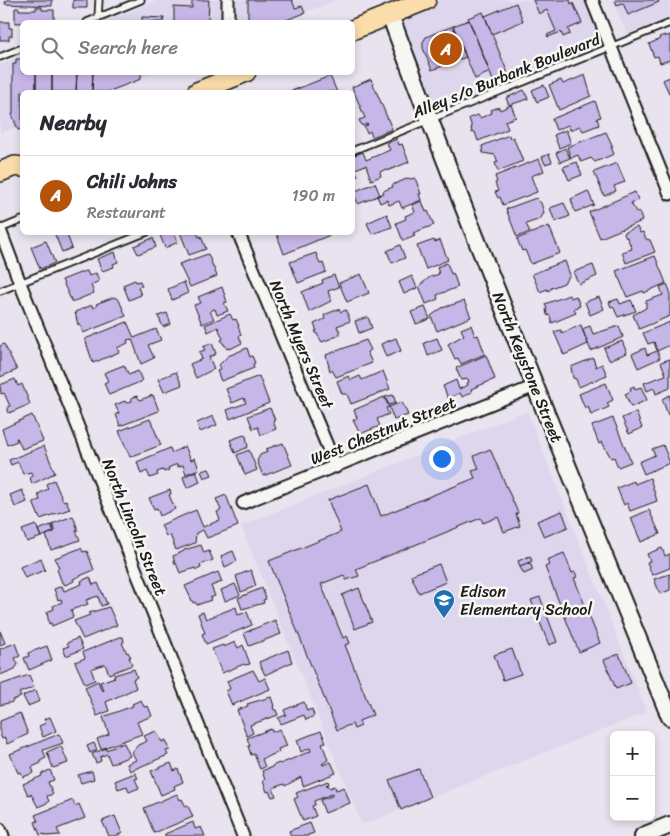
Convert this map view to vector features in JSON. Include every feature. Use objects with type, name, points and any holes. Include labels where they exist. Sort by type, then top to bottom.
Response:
[{"type":"main road","points":[[355,29],[426,0]]},
{"type":"main road","points":[[201,90],[228,76]]},
{"type":"street","points":[[228,0],[228,20]]},
{"type":"street","points":[[592,0],[670,194]]},
{"type":"street","name":"North Keystone Street","points":[[390,15],[429,120],[535,386],[670,717]]},
{"type":"street","name":"North Lincoln Street","points":[[0,229],[20,283],[243,836]]},
{"type":"street","name":"North Myers Street","points":[[239,235],[336,467]]},
{"type":"street","name":"West Chestnut Street","points":[[243,504],[535,386]]},
{"type":"street","points":[[643,836],[670,825]]},
{"type":"street","points":[[0,829],[3,836]]},
{"type":"lane","points":[[98,0],[98,18]]},
{"type":"lane","points":[[92,20],[141,0]]},
{"type":"lane","name":"Alley s/o Burbank Boulevard","points":[[355,150],[670,24]]},
{"type":"lane","points":[[0,57],[20,49]]},
{"type":"lane","points":[[0,229],[20,221]]},
{"type":"lane","points":[[0,291],[140,235]]},
{"type":"shaded area","points":[[159,0],[337,0],[285,20],[109,20]]},
{"type":"shaded area","points":[[440,0],[595,0],[614,47],[429,120],[396,19]]},
{"type":"shaded area","points":[[612,0],[670,0],[670,17],[627,34]]},
{"type":"shaded area","points":[[20,57],[20,75],[149,75],[108,90],[20,90],[20,126],[0,133],[0,65]]},
{"type":"shaded area","name":"Edison Elementary School","points":[[527,411],[647,712],[362,825],[241,526]]},
{"type":"building","points":[[6,0],[52,0],[52,6],[5,4]]},
{"type":"building","points":[[73,0],[87,0],[87,8],[73,8]]},
{"type":"building","points":[[192,0],[209,0],[208,20],[174,20],[174,7],[192,8]]},
{"type":"building","points":[[248,0],[292,0],[295,8],[302,6],[305,13],[286,20],[248,20]]},
{"type":"building","points":[[533,0],[570,0],[582,23],[568,29],[570,34],[563,37],[561,32],[548,37],[547,35],[556,31],[547,10],[539,14]]},
{"type":"building","points":[[615,0],[658,0],[659,2],[628,15],[623,3],[617,5]]},
{"type":"building","points":[[516,3],[523,21],[492,34],[485,16]]},
{"type":"building","points":[[36,7],[42,7],[42,10],[54,10],[54,20],[20,20],[20,23],[15,23],[15,8],[19,8],[19,10],[36,10]]},
{"type":"building","points":[[483,12],[511,81],[496,88],[468,18]]},
{"type":"building","points":[[142,17],[164,18],[164,20],[142,20]]},
{"type":"building","points":[[469,20],[490,72],[475,79],[453,26]]},
{"type":"building","points":[[0,22],[9,22],[9,28],[12,28],[12,36],[9,36],[9,40],[0,40]]},
{"type":"building","points":[[453,26],[466,57],[432,70],[423,48],[423,42],[426,37]]},
{"type":"building","points":[[665,35],[665,37],[670,35],[670,60],[660,63],[658,56],[654,57],[649,44]]},
{"type":"building","points":[[16,59],[20,59],[20,75],[36,75],[36,90],[20,90],[20,130],[18,130],[12,114],[13,64],[16,64]]},
{"type":"building","points":[[36,75],[52,75],[52,90],[36,90]]},
{"type":"building","points":[[52,75],[77,75],[76,90],[52,90]]},
{"type":"building","points":[[77,75],[93,75],[92,90],[76,90]]},
{"type":"building","points":[[93,75],[141,75],[141,79],[112,90],[92,90]]},
{"type":"building","points":[[585,75],[591,96],[559,110],[549,85],[561,80],[563,84]]},
{"type":"building","points":[[330,76],[336,90],[294,90]]},
{"type":"building","points":[[670,77],[670,92],[669,93],[663,80]]},
{"type":"building","points":[[371,79],[392,129],[372,137],[370,131],[367,133],[364,127],[368,125],[362,126],[359,120],[365,118],[355,90],[352,87]]},
{"type":"building","points":[[544,85],[549,97],[537,102],[532,90]]},
{"type":"building","points":[[524,90],[528,99],[509,105],[506,98]]},
{"type":"building","points":[[595,101],[601,117],[597,118],[599,125],[583,131],[580,126],[570,130],[568,125],[556,130],[552,119]]},
{"type":"building","points":[[511,105],[516,117],[505,121],[508,129],[478,141],[475,132],[472,133],[469,118],[478,115],[480,118],[492,113],[491,110],[499,107],[500,110]]},
{"type":"building","points":[[566,130],[571,143],[559,148],[554,135]]},
{"type":"building","points":[[606,132],[614,154],[595,162],[591,158],[581,162],[578,155],[571,158],[567,147]]},
{"type":"building","points":[[509,135],[510,139],[513,137],[523,161],[498,171],[495,163],[498,162],[495,155],[483,153],[482,146]]},
{"type":"building","points":[[397,139],[399,145],[402,144],[409,162],[387,171],[386,169],[380,172],[381,176],[371,180],[366,165],[355,169],[355,155],[363,152],[366,160],[390,150],[387,143]]},
{"type":"building","points":[[565,148],[570,158],[560,162],[556,153]]},
{"type":"building","points":[[549,154],[552,162],[545,164],[542,157]]},
{"type":"building","points":[[539,159],[544,171],[531,176],[537,192],[503,205],[500,197],[498,198],[495,192],[498,191],[495,176]]},
{"type":"building","points":[[577,162],[582,175],[569,180],[563,167]]},
{"type":"building","points":[[617,163],[625,182],[614,186],[616,191],[604,196],[594,172]]},
{"type":"building","points":[[409,178],[415,178],[421,194],[419,194],[421,200],[402,208],[399,201],[389,205],[387,200],[380,203],[377,196],[393,187],[392,185]]},
{"type":"building","points":[[375,183],[380,195],[358,204],[355,191]]},
{"type":"building","points":[[588,191],[594,205],[575,212],[571,199]]},
{"type":"building","points":[[635,192],[638,200],[631,203],[636,212],[639,211],[642,221],[600,238],[589,212]]},
{"type":"building","points":[[536,198],[541,203],[544,213],[540,219],[526,224],[530,232],[517,237],[506,209]]},
{"type":"building","points":[[422,201],[434,225],[413,233],[415,236],[403,241],[396,223],[406,219],[405,216],[415,212],[412,205]]},
{"type":"building","points":[[564,203],[570,216],[555,222],[550,208]]},
{"type":"building","points":[[387,214],[392,227],[372,234],[367,223]]},
{"type":"building","points":[[549,226],[560,253],[531,264],[525,250],[522,251],[517,239]]},
{"type":"building","points":[[637,227],[640,233],[643,232],[646,239],[650,240],[655,252],[626,263],[622,252],[632,249],[624,234]]},
{"type":"building","points":[[55,235],[67,235],[72,248],[62,252]]},
{"type":"building","points":[[160,235],[175,235],[178,242],[165,248]]},
{"type":"building","points":[[181,235],[201,236],[206,249],[189,255]]},
{"type":"building","points":[[277,235],[330,235],[284,254]]},
{"type":"building","points":[[153,238],[156,247],[138,254],[134,246]]},
{"type":"building","points":[[434,240],[435,242],[440,240],[448,260],[426,269],[417,246]]},
{"type":"building","points":[[46,241],[55,263],[40,269],[31,247]]},
{"type":"building","points":[[400,245],[405,258],[392,263],[387,251]]},
{"type":"building","points":[[115,252],[118,262],[113,264],[114,267],[102,271],[97,259]]},
{"type":"building","points":[[316,253],[320,264],[323,263],[326,272],[298,283],[290,262]]},
{"type":"building","points":[[208,254],[217,276],[190,287],[179,264]]},
{"type":"building","points":[[655,256],[666,283],[644,293],[643,291],[627,297],[616,271]]},
{"type":"building","points":[[565,261],[570,275],[564,283],[548,291],[547,289],[540,292],[532,274]]},
{"type":"building","points":[[447,263],[458,287],[437,295],[438,299],[426,304],[419,286],[430,277],[439,274],[437,267]]},
{"type":"building","points":[[593,265],[597,276],[579,284],[573,272]]},
{"type":"building","points":[[87,271],[89,276],[96,273],[99,281],[91,285],[94,293],[72,302],[62,280]]},
{"type":"building","points":[[361,274],[369,293],[347,302],[339,283]]},
{"type":"building","points":[[334,275],[339,287],[328,291],[331,301],[309,312],[302,292],[323,283],[322,280]]},
{"type":"building","points":[[412,276],[417,288],[404,294],[399,282]]},
{"type":"building","points":[[135,280],[136,282],[140,281],[142,286],[138,287],[141,295],[129,300],[123,285]]},
{"type":"building","points":[[184,282],[188,293],[172,300],[168,289]]},
{"type":"building","points":[[667,284],[670,291],[670,316],[639,329],[633,315],[646,308],[646,301],[663,295],[660,287]]},
{"type":"building","points":[[222,287],[227,302],[224,303],[228,311],[217,315],[215,309],[210,311],[214,319],[202,324],[194,305],[201,303],[198,297]]},
{"type":"building","points":[[569,295],[571,298],[576,296],[580,306],[574,308],[576,313],[552,323],[550,316],[547,315],[545,304]]},
{"type":"building","points":[[114,297],[119,300],[126,316],[83,333],[80,324],[78,325],[75,312],[92,305],[93,308],[97,306],[96,304]]},
{"type":"building","points":[[599,297],[604,309],[590,315],[585,302]]},
{"type":"building","points":[[618,299],[620,304],[631,300],[636,311],[618,317],[609,302]]},
{"type":"building","points":[[464,301],[471,317],[437,331],[431,316],[442,308]]},
{"type":"building","points":[[425,307],[430,319],[416,324],[411,312]]},
{"type":"building","points":[[339,309],[341,312],[346,310],[350,321],[337,326],[340,335],[322,342],[315,331],[317,331],[314,324],[325,319],[324,315]]},
{"type":"building","points":[[167,313],[171,324],[163,327],[158,316]]},
{"type":"building","points":[[230,314],[233,320],[236,319],[239,326],[241,335],[239,336],[242,343],[227,349],[221,340],[223,339],[218,327],[208,332],[205,325]]},
{"type":"building","points":[[368,317],[372,328],[359,333],[355,321]]},
{"type":"building","points":[[127,322],[134,338],[156,329],[161,340],[148,345],[154,358],[141,364],[132,339],[127,340],[128,343],[117,348],[119,352],[93,363],[85,339]]},
{"type":"building","points":[[670,322],[670,345],[657,351],[654,342],[648,344],[643,333]]},
{"type":"building","points":[[471,325],[475,336],[478,335],[485,354],[461,364],[458,358],[455,359],[448,344],[464,335],[461,329]]},
{"type":"building","points":[[581,325],[588,344],[564,355],[554,332],[561,330],[562,333]]},
{"type":"building","points":[[590,326],[593,334],[619,326],[623,337],[591,351],[582,329]]},
{"type":"building","points":[[396,338],[401,351],[386,357],[381,344]]},
{"type":"building","points":[[437,338],[442,350],[428,356],[424,343]]},
{"type":"building","points":[[366,340],[371,350],[367,352],[372,363],[336,377],[332,370],[330,371],[326,355]]},
{"type":"building","points":[[622,341],[627,353],[609,360],[604,348]]},
{"type":"building","points":[[212,343],[216,354],[209,357],[214,369],[196,378],[190,364],[202,359],[199,352],[205,350],[203,347]]},
{"type":"building","points":[[4,344],[17,370],[0,377],[0,346]]},
{"type":"building","points":[[247,348],[250,357],[252,356],[255,363],[253,364],[254,368],[221,381],[217,371],[221,369],[219,365],[228,356]]},
{"type":"building","points":[[645,348],[647,355],[657,351],[660,358],[638,368],[632,354]]},
{"type":"building","points":[[486,355],[495,379],[471,389],[472,392],[462,397],[460,393],[448,398],[443,386],[456,380],[459,389],[468,385],[467,383],[469,382],[468,379],[461,380],[456,368]]},
{"type":"building","points":[[593,358],[596,367],[602,364],[607,375],[579,387],[576,379],[573,378],[571,367]]},
{"type":"building","points":[[670,359],[670,388],[656,394],[654,388],[647,391],[644,383],[666,375],[661,362]]},
{"type":"building","points":[[124,365],[129,375],[138,371],[142,381],[109,395],[104,383],[108,381],[104,373]]},
{"type":"building","points":[[383,371],[390,389],[351,404],[347,394],[342,394],[337,381],[349,376],[351,380],[360,376],[362,380]]},
{"type":"building","points":[[176,372],[182,385],[164,392],[158,379]]},
{"type":"building","points":[[259,376],[269,403],[230,419],[227,410],[246,403],[244,398],[232,403],[226,389]]},
{"type":"building","points":[[15,379],[18,386],[22,384],[30,404],[9,413],[7,407],[10,406],[4,393],[1,394],[0,385]]},
{"type":"building","points":[[606,383],[613,400],[607,403],[609,407],[591,415],[588,406],[585,408],[579,394]]},
{"type":"building","points":[[634,386],[635,389],[641,387],[647,400],[631,407],[625,394],[631,391],[630,388]]},
{"type":"building","points":[[153,395],[159,411],[120,426],[116,414],[119,413],[115,405],[125,401],[126,403],[132,401],[131,398],[137,396],[140,400]]},
{"type":"building","points":[[393,395],[396,403],[389,405],[385,397]]},
{"type":"building","points":[[670,395],[670,414],[668,415],[662,399]]},
{"type":"building","points":[[384,397],[389,407],[386,408],[389,414],[377,419],[380,426],[360,434],[353,420],[357,418],[354,410]]},
{"type":"building","points":[[402,402],[408,415],[394,420],[389,407]]},
{"type":"building","points":[[270,408],[275,420],[273,421],[276,429],[261,435],[258,427],[253,429],[248,416]]},
{"type":"building","points":[[636,412],[642,428],[629,434],[622,418]]},
{"type":"building","points":[[32,415],[43,441],[22,449],[16,438],[17,441],[7,445],[2,429]]},
{"type":"building","points":[[213,416],[217,425],[200,432],[197,423]]},
{"type":"building","points":[[613,418],[631,462],[618,467],[614,457],[611,458],[602,442],[599,444],[592,426]]},
{"type":"building","points":[[150,419],[161,445],[130,457],[119,431]]},
{"type":"building","points":[[246,436],[248,447],[235,453],[230,440]]},
{"type":"building","points":[[283,443],[292,465],[263,476],[257,461],[260,455],[267,452],[266,449]]},
{"type":"building","points":[[663,445],[670,463],[644,474],[639,462],[655,455],[652,449]]},
{"type":"building","points":[[44,446],[55,473],[32,484],[30,477],[33,476],[31,472],[23,474],[18,462],[11,465],[9,460]]},
{"type":"building","points":[[185,446],[191,460],[195,458],[199,469],[186,474],[183,465],[178,467],[177,464],[164,472],[163,470],[157,472],[158,475],[150,478],[147,471],[141,474],[137,462],[170,448],[172,453]]},
{"type":"building","points":[[490,449],[518,513],[516,514],[520,526],[504,532],[498,517],[483,523],[481,518],[356,569],[359,576],[346,580],[344,575],[321,584],[343,638],[347,636],[350,643],[345,645],[373,715],[359,721],[361,726],[354,729],[352,724],[337,730],[269,561],[341,532],[328,500],[369,484],[381,516],[475,478],[472,471],[479,469],[474,456]]},
{"type":"building","points":[[249,450],[257,470],[245,475],[237,455]]},
{"type":"building","points":[[209,469],[212,475],[204,478],[201,471]]},
{"type":"building","points":[[196,471],[200,482],[187,488],[183,477]]},
{"type":"building","points":[[650,478],[657,501],[630,511],[627,503],[624,505],[617,488],[634,481],[635,484]]},
{"type":"building","points":[[54,480],[63,501],[66,500],[70,509],[40,519],[33,502],[40,500],[38,494],[48,489],[46,484]]},
{"type":"building","points":[[22,490],[27,502],[15,507],[10,495]]},
{"type":"building","points":[[170,490],[171,494],[169,495],[175,509],[160,516],[157,508],[154,509],[149,498]]},
{"type":"building","points":[[226,495],[238,526],[207,538],[203,530],[196,533],[195,543],[176,550],[170,535],[166,536],[161,525],[196,510],[203,527],[220,520],[217,512],[221,510],[216,499]]},
{"type":"building","points":[[649,510],[660,534],[641,542],[631,518]]},
{"type":"building","points":[[562,511],[568,527],[544,537],[537,521]]},
{"type":"building","points":[[73,516],[80,540],[51,550],[46,535],[55,531],[52,524]]},
{"type":"building","points":[[36,525],[41,537],[27,542],[22,530]]},
{"type":"building","points":[[51,525],[54,532],[41,537],[38,530]]},
{"type":"building","points":[[201,545],[204,553],[209,551],[213,560],[200,565],[201,568],[196,570],[195,568],[180,573],[173,556],[184,550]]},
{"type":"building","points":[[81,548],[83,552],[87,551],[94,570],[73,579],[74,581],[65,585],[62,583],[55,558]]},
{"type":"building","points":[[662,548],[665,556],[670,554],[670,568],[652,575],[647,562],[650,561],[647,554]]},
{"type":"building","points":[[233,551],[237,561],[225,567],[221,556]]},
{"type":"building","points":[[564,553],[572,573],[575,572],[577,577],[574,578],[600,643],[579,652],[545,567],[549,565],[547,560]]},
{"type":"building","points":[[530,556],[532,561],[520,566],[518,561]]},
{"type":"building","points":[[41,558],[45,570],[25,578],[20,567]]},
{"type":"building","points":[[530,563],[533,570],[524,574],[520,567]]},
{"type":"building","points":[[439,564],[446,582],[419,593],[411,575]]},
{"type":"building","points":[[251,570],[256,586],[241,592],[236,576]]},
{"type":"building","points":[[218,572],[222,582],[211,586],[215,596],[210,598],[211,600],[197,605],[195,602],[193,603],[185,586]]},
{"type":"building","points":[[670,574],[670,590],[660,594],[654,579]]},
{"type":"building","points":[[90,577],[93,585],[98,583],[107,604],[101,606],[98,596],[86,600],[88,604],[71,610],[73,617],[52,626],[51,623],[49,624],[47,612],[54,609],[53,606],[62,602],[61,599],[58,600],[54,589],[62,586],[64,591],[82,584],[81,581]]},
{"type":"building","points":[[235,584],[240,595],[225,601],[221,590]]},
{"type":"building","points":[[262,588],[266,599],[263,600],[264,603],[242,609],[238,598]]},
{"type":"building","points":[[359,588],[372,622],[355,629],[342,595]]},
{"type":"building","points":[[540,597],[557,642],[549,645],[531,600]]},
{"type":"building","points":[[109,607],[117,625],[83,639],[74,621],[90,615],[89,613]]},
{"type":"building","points":[[236,607],[238,615],[247,612],[252,625],[206,644],[202,634],[205,633],[198,614],[203,612],[206,619]]},
{"type":"building","points":[[275,620],[281,634],[249,646],[244,633]]},
{"type":"building","points":[[0,631],[5,643],[0,645]]},
{"type":"building","points":[[123,637],[124,642],[122,643],[131,657],[129,657],[132,665],[109,674],[105,664],[91,669],[95,680],[85,684],[75,662],[85,658],[83,652]]},
{"type":"building","points":[[78,638],[83,649],[66,656],[63,648],[69,646],[67,643]]},
{"type":"building","points":[[235,642],[238,648],[243,645],[250,664],[244,664],[222,673],[212,649],[223,645],[224,647]]},
{"type":"building","points":[[15,643],[20,656],[15,658],[18,664],[15,669],[0,675],[0,649]]},
{"type":"building","points":[[47,646],[52,660],[29,670],[24,658],[29,656],[28,653]]},
{"type":"building","points":[[512,649],[521,674],[503,680],[494,655]]},
{"type":"building","points":[[288,650],[292,662],[265,675],[259,662]]},
{"type":"building","points":[[619,654],[631,683],[616,689],[604,660]]},
{"type":"building","points":[[134,669],[137,677],[133,679],[136,688],[106,702],[109,711],[97,716],[85,687],[98,681],[102,691],[100,682],[115,677],[114,675]]},
{"type":"building","points":[[253,670],[259,681],[265,678],[270,689],[232,705],[226,691],[230,689],[227,681]]},
{"type":"building","points":[[29,675],[34,687],[19,693],[21,697],[12,700],[13,702],[0,705],[0,685]]},
{"type":"building","points":[[36,690],[40,701],[28,706],[23,696]]},
{"type":"building","points":[[271,697],[274,710],[276,710],[278,715],[250,725],[253,733],[247,736],[237,710],[248,706],[247,704]]},
{"type":"building","points":[[141,700],[144,707],[148,706],[152,716],[137,722],[142,734],[101,749],[97,739],[109,734],[103,717],[133,706],[132,704]]},
{"type":"building","points":[[304,702],[307,711],[312,709],[314,716],[306,720],[304,715],[281,724],[278,718],[286,715],[284,710]]},
{"type":"building","points":[[20,713],[28,734],[7,744],[5,738],[2,739],[0,734],[0,721]]},
{"type":"building","points":[[50,717],[56,731],[43,737],[39,726],[46,723],[44,719]]},
{"type":"building","points":[[271,729],[272,732],[280,729],[287,746],[278,749],[279,752],[262,759],[265,767],[260,769],[254,754],[251,755],[247,738]]},
{"type":"building","points":[[156,731],[162,742],[166,740],[170,750],[166,751],[168,755],[130,771],[127,764],[136,760],[132,752],[138,745],[147,741],[144,736]]},
{"type":"building","points":[[321,731],[326,742],[322,743],[328,760],[322,764],[331,762],[336,773],[303,786],[301,777],[285,786],[284,784],[273,788],[276,796],[272,797],[269,791],[267,792],[262,771],[311,751],[310,748],[301,752],[297,740]]},
{"type":"building","points":[[59,734],[63,743],[43,750],[46,758],[40,761],[41,763],[32,767],[34,773],[23,777],[21,772],[18,773],[10,754]]},
{"type":"building","points":[[94,743],[97,750],[90,753],[87,746]]},
{"type":"building","points":[[124,743],[130,756],[111,764],[107,754],[100,757],[101,761],[96,763],[92,754]]},
{"type":"building","points":[[61,746],[68,763],[53,768],[47,752]]},
{"type":"building","points":[[171,763],[174,771],[178,769],[183,782],[174,786],[175,789],[161,795],[151,771]]},
{"type":"building","points":[[419,769],[430,797],[401,810],[389,780]]},
{"type":"building","points":[[50,770],[54,780],[48,782],[53,794],[47,796],[49,802],[38,807],[31,794],[28,795],[23,784],[42,776],[41,774]]},
{"type":"building","points":[[92,771],[94,779],[81,783],[78,775]]},
{"type":"building","points":[[135,773],[138,778],[135,779],[139,788],[129,792],[127,786],[118,789],[115,781]]},
{"type":"building","points":[[328,781],[329,784],[326,785],[330,788],[335,786],[336,790],[344,787],[350,803],[325,813],[320,800],[332,796],[332,794],[314,801],[315,805],[312,806],[316,816],[303,821],[294,799],[298,797],[296,793]]},
{"type":"building","points":[[177,794],[186,807],[188,806],[193,817],[154,833],[144,808]]},
{"type":"building","points":[[73,800],[75,806],[79,804],[85,818],[57,829],[60,835],[40,835],[35,822],[38,821],[35,815]]},
{"type":"building","points":[[115,816],[122,833],[116,836],[109,836],[102,821]]},
{"type":"building","points":[[193,822],[195,829],[201,827],[205,836],[165,836],[165,834]]},
{"type":"building","points":[[310,823],[314,833],[308,836],[291,836],[289,831]]},
{"type":"place","name":"Chili Johns","points":[[446,49]]},
{"type":"place","name":"Edison Elementary School","points":[[444,619]]}]
